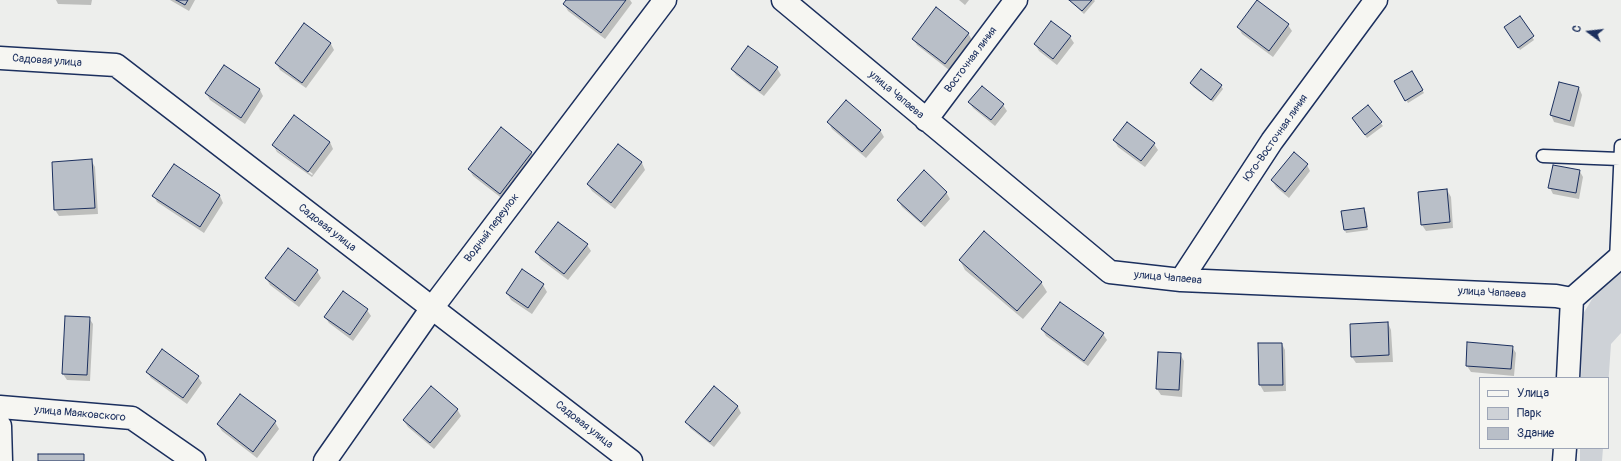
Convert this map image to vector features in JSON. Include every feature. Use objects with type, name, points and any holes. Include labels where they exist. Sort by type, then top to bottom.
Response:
[{"type":"street","name":"Водный переулок","points":[[325,461],[432,308],[664,0]]},
{"type":"street","name":"улица Чапаева","points":[[783,0],[1110,272],[1181,280],[1548,296],[1572,299]]},
{"type":"street","name":"Восточная линия","points":[[926,120],[1016,0]]},
{"type":"street","name":"Юго-Восточная линия","points":[[1181,280],[1272,141],[1376,0]]},
{"type":"street","name":"Садовая улица","points":[[0,58],[116,65],[631,461]]},
{"type":"street","points":[[1568,377],[1572,299],[1618,259]]},
{"type":"street","name":"улица Маяковского","points":[[0,407],[132,418],[194,461]]},
{"type":"street","points":[[0,426],[1,461]]},
{"type":"street","points":[[1564,461],[1565,449]]},
{"type":"lane","points":[[1618,259],[1621,146]]},
{"type":"lane","points":[[1543,156],[1620,159]]},
{"type":"green space","points":[[1621,265],[1621,333],[1611,344],[1609,377],[1581,377],[1583,314],[1594,296]]},
{"type":"green space","points":[[1580,449],[1603,449],[1602,461],[1580,461]]},
{"type":"building","points":[[176,0],[188,0],[185,5]]},
{"type":"building","points":[[566,0],[626,0],[601,33],[563,4]]},
{"type":"building","points":[[1069,0],[1092,0],[1082,11]]},
{"type":"building","points":[[1257,0],[1289,24],[1269,51],[1237,27]]},
{"type":"building","points":[[936,7],[969,33],[945,64],[912,39]]},
{"type":"building","points":[[1520,16],[1534,36],[1518,48],[1504,27]]},
{"type":"building","points":[[1051,21],[1071,36],[1053,59],[1034,44]]},
{"type":"building","points":[[304,23],[331,43],[302,83],[275,63]]},
{"type":"building","points":[[748,46],[778,67],[760,91],[731,69]]},
{"type":"building","points":[[224,65],[260,89],[241,118],[205,93]]},
{"type":"building","points":[[1201,69],[1222,85],[1211,100],[1190,83]]},
{"type":"building","points":[[1412,71],[1423,90],[1405,101],[1394,81]]},
{"type":"building","points":[[1559,82],[1579,87],[1570,121],[1550,115]]},
{"type":"building","points":[[982,86],[1004,104],[991,120],[968,102]]},
{"type":"building","points":[[846,100],[881,130],[862,152],[827,122]]},
{"type":"building","points":[[1368,105],[1382,122],[1365,135],[1352,118]]},
{"type":"building","points":[[294,115],[330,142],[308,172],[272,145]]},
{"type":"building","points":[[1127,122],[1155,143],[1141,161],[1113,140]]},
{"type":"building","points":[[501,127],[532,152],[500,194],[468,169]]},
{"type":"building","points":[[618,144],[642,162],[611,203],[587,184]]},
{"type":"building","points":[[1294,152],[1308,164],[1285,192],[1271,180]]},
{"type":"building","points":[[92,159],[95,208],[54,210],[52,162]]},
{"type":"building","points":[[174,164],[220,195],[200,227],[152,196]]},
{"type":"building","points":[[1553,165],[1580,170],[1576,193],[1548,188]]},
{"type":"building","points":[[924,170],[947,192],[921,222],[897,200]]},
{"type":"building","points":[[1447,189],[1450,222],[1421,225],[1418,192]]},
{"type":"building","points":[[1364,208],[1367,227],[1344,230],[1341,211]]},
{"type":"building","points":[[558,222],[588,244],[564,274],[535,252]]},
{"type":"building","points":[[984,231],[1042,282],[1017,311],[959,260]]},
{"type":"building","points":[[288,248],[318,270],[295,301],[265,278]]},
{"type":"building","points":[[522,269],[544,284],[528,308],[506,293]]},
{"type":"building","points":[[343,291],[368,309],[350,335],[324,317]]},
{"type":"building","points":[[1060,302],[1104,333],[1084,361],[1041,329]]},
{"type":"building","points":[[65,316],[90,317],[87,375],[62,374]]},
{"type":"building","points":[[1388,322],[1389,355],[1351,357],[1350,324]]},
{"type":"building","points":[[1467,342],[1513,346],[1511,369],[1466,366]]},
{"type":"building","points":[[1258,343],[1282,343],[1283,385],[1259,385]]},
{"type":"building","points":[[162,349],[199,376],[183,398],[146,372]]},
{"type":"building","points":[[1158,352],[1181,353],[1179,390],[1156,389]]},
{"type":"building","points":[[431,386],[458,409],[430,443],[403,420]]},
{"type":"building","points":[[714,386],[738,406],[710,442],[685,422]]},
{"type":"building","points":[[240,394],[276,421],[253,452],[217,424]]},
{"type":"building","points":[[38,454],[84,454],[84,461],[38,461]]}]
